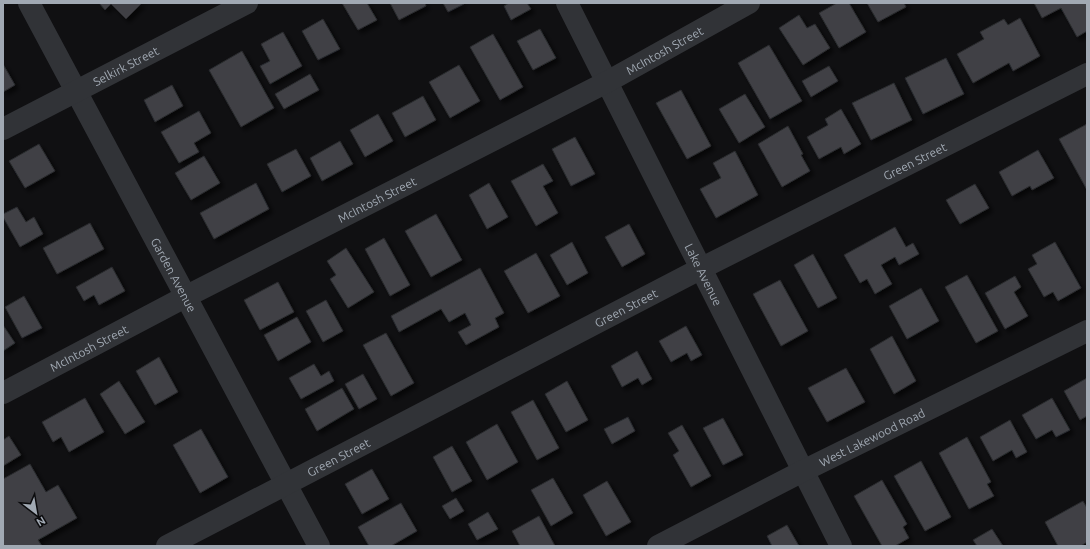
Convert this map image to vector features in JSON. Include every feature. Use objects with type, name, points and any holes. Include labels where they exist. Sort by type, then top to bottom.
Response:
[{"type":"street","name":"Garden Avenue","points":[[29,3],[319,546]]},
{"type":"street","name":"Selkirk Street","points":[[3,129],[75,90],[248,3]]},
{"type":"street","name":"Lake Avenue","points":[[567,3],[841,546]]},
{"type":"street","name":"McIntosh Street","points":[[3,393],[185,297],[607,82],[749,3]]},
{"type":"street","name":"Green Street","points":[[167,546],[700,269],[1087,74]]},
{"type":"street","name":"West Lakewood Road","points":[[658,546],[803,471],[1087,331]]},
{"type":"building","points":[[99,3],[142,3],[126,19],[111,4],[105,10]]},
{"type":"building","points":[[342,3],[367,3],[377,20],[358,30]]},
{"type":"building","points":[[390,3],[425,3],[426,6],[399,20]]},
{"type":"building","points":[[443,3],[463,3],[464,4],[448,12]]},
{"type":"building","points":[[509,3],[527,3],[531,9],[511,20],[504,6]]},
{"type":"building","points":[[837,3],[849,3],[866,32],[839,48],[819,13]]},
{"type":"building","points":[[867,3],[904,3],[906,7],[878,22]]},
{"type":"building","points":[[1034,3],[1087,3],[1087,31],[1077,37],[1061,8],[1042,18]]},
{"type":"building","points":[[799,15],[807,28],[815,24],[830,48],[803,65],[779,28]]},
{"type":"building","points":[[1020,18],[1040,56],[1013,71],[1009,63],[973,83],[957,54],[984,39],[980,32],[1004,19],[1008,25]]},
{"type":"building","points":[[323,19],[340,49],[318,60],[302,31]]},
{"type":"building","points":[[540,29],[556,58],[533,70],[517,41]]},
{"type":"building","points":[[283,32],[302,66],[270,84],[260,66],[270,61],[261,44]]},
{"type":"building","points":[[493,34],[523,87],[500,100],[470,47]]},
{"type":"building","points":[[769,45],[802,101],[770,119],[738,63]]},
{"type":"building","points":[[242,51],[274,108],[241,127],[209,70]]},
{"type":"building","points":[[946,58],[964,94],[923,114],[905,78]]},
{"type":"building","points":[[3,64],[15,85],[3,92]]},
{"type":"building","points":[[459,65],[480,101],[450,118],[429,82]]},
{"type":"building","points":[[829,66],[838,81],[811,97],[802,81]]},
{"type":"building","points":[[310,74],[319,90],[284,109],[275,94]]},
{"type":"building","points":[[894,83],[912,120],[871,140],[852,103]]},
{"type":"building","points":[[172,85],[183,106],[155,122],[144,100]]},
{"type":"building","points":[[681,90],[711,146],[687,159],[656,103]]},
{"type":"building","points":[[745,94],[765,127],[739,143],[719,109]]},
{"type":"building","points":[[423,96],[436,120],[405,137],[392,113]]},
{"type":"building","points":[[841,109],[861,144],[844,154],[841,147],[819,159],[807,137],[828,125],[825,119]]},
{"type":"building","points":[[199,111],[211,133],[194,143],[199,152],[179,163],[161,132]]},
{"type":"building","points":[[378,114],[393,141],[365,157],[350,130]]},
{"type":"building","points":[[1087,124],[1087,190],[1059,139]]},
{"type":"building","points":[[788,126],[810,171],[782,187],[758,144]]},
{"type":"building","points":[[575,137],[595,174],[571,186],[552,149]]},
{"type":"building","points":[[340,141],[353,164],[322,181],[310,158]]},
{"type":"building","points":[[39,144],[55,171],[25,188],[9,161]]},
{"type":"building","points":[[296,149],[311,176],[282,192],[267,164]]},
{"type":"building","points":[[1038,150],[1054,178],[1032,190],[1030,186],[1012,196],[999,172]]},
{"type":"building","points":[[735,151],[758,195],[716,218],[700,189],[721,178],[713,163]]},
{"type":"building","points":[[204,156],[220,183],[191,200],[175,173]]},
{"type":"building","points":[[543,164],[553,181],[543,186],[558,213],[536,226],[511,181]]},
{"type":"building","points":[[256,183],[269,209],[214,239],[200,213]]},
{"type":"building","points":[[489,183],[508,217],[487,229],[469,195]]},
{"type":"building","points":[[975,184],[989,208],[960,224],[946,200]]},
{"type":"building","points":[[17,207],[26,222],[34,217],[43,234],[20,247],[3,217],[3,214]]},
{"type":"building","points":[[436,214],[462,260],[431,277],[405,231]]},
{"type":"building","points":[[90,223],[104,249],[57,274],[43,248]]},
{"type":"building","points":[[629,224],[645,254],[622,267],[605,237]]},
{"type":"building","points":[[895,227],[906,247],[913,243],[919,254],[899,265],[895,257],[881,265],[892,284],[875,294],[867,279],[860,283],[844,255]]},
{"type":"building","points":[[384,238],[410,285],[390,296],[365,249]]},
{"type":"building","points":[[572,242],[588,273],[567,285],[550,255]]},
{"type":"building","points":[[1055,242],[1081,288],[1058,301],[1053,292],[1044,297],[1028,269],[1037,264],[1032,255]]},
{"type":"building","points":[[346,248],[374,292],[348,308],[330,279],[336,275],[327,261]]},
{"type":"building","points":[[536,253],[560,296],[528,313],[504,271]]},
{"type":"building","points":[[813,254],[837,298],[818,308],[794,265]]},
{"type":"building","points":[[112,267],[125,291],[99,305],[94,295],[84,301],[76,287]]},
{"type":"building","points":[[480,268],[504,313],[495,318],[499,327],[466,345],[458,332],[471,325],[465,313],[449,322],[441,309],[399,332],[391,316]]},
{"type":"building","points":[[967,275],[998,331],[976,343],[945,287]]},
{"type":"building","points":[[1015,276],[1021,287],[1014,292],[1028,316],[1005,329],[985,293]]},
{"type":"building","points":[[780,280],[808,331],[781,346],[753,294]]},
{"type":"building","points":[[278,282],[294,312],[260,330],[244,300]]},
{"type":"building","points":[[921,288],[939,321],[907,339],[889,306]]},
{"type":"building","points":[[24,296],[42,328],[22,338],[5,307]]},
{"type":"building","points":[[326,300],[343,331],[323,342],[306,311]]},
{"type":"building","points":[[297,317],[311,342],[278,361],[264,335]]},
{"type":"building","points":[[3,325],[15,343],[3,351]]},
{"type":"building","points":[[686,326],[702,355],[691,361],[687,353],[671,362],[659,341]]},
{"type":"building","points":[[386,333],[414,383],[391,396],[363,345]]},
{"type":"building","points":[[892,336],[916,381],[894,394],[870,349]]},
{"type":"building","points":[[637,351],[652,379],[642,385],[638,378],[622,387],[611,366]]},
{"type":"building","points":[[159,357],[178,392],[155,405],[136,371]]},
{"type":"building","points":[[314,364],[321,376],[329,371],[334,381],[301,399],[289,378]]},
{"type":"building","points":[[846,368],[865,402],[827,422],[808,388]]},
{"type":"building","points":[[363,374],[377,399],[359,409],[345,384]]},
{"type":"building","points":[[1087,378],[1087,416],[1080,420],[1064,391]]},
{"type":"building","points":[[119,381],[145,422],[125,434],[100,394]]},
{"type":"building","points":[[567,381],[588,420],[566,432],[545,394]]},
{"type":"building","points":[[342,388],[354,409],[317,431],[305,409]]},
{"type":"building","points":[[85,398],[104,432],[69,452],[61,437],[53,442],[42,422]]},
{"type":"building","points":[[1052,398],[1070,430],[1056,437],[1052,430],[1036,439],[1022,415]]},
{"type":"building","points":[[533,400],[559,448],[537,460],[511,412]]},
{"type":"building","points":[[628,417],[635,431],[612,444],[604,429]]},
{"type":"building","points":[[723,418],[743,455],[723,465],[703,428]]},
{"type":"building","points":[[1010,420],[1027,452],[1016,458],[1012,450],[993,461],[980,437]]},
{"type":"building","points":[[497,424],[518,462],[487,480],[466,442]]},
{"type":"building","points":[[682,425],[711,476],[691,487],[673,455],[679,451],[668,433]]},
{"type":"building","points":[[201,429],[228,477],[200,493],[173,445]]},
{"type":"building","points":[[9,436],[21,455],[3,466],[3,440]]},
{"type":"building","points":[[967,437],[991,482],[987,484],[994,496],[969,509],[939,453]]},
{"type":"building","points":[[452,446],[472,481],[452,492],[433,457]]},
{"type":"building","points":[[921,461],[951,517],[925,531],[894,476]]},
{"type":"building","points":[[30,464],[46,492],[58,485],[77,518],[38,540],[42,546],[3,546],[3,479]]},
{"type":"building","points":[[372,469],[389,499],[362,514],[345,484]]},
{"type":"building","points":[[553,478],[573,513],[551,526],[531,490]]},
{"type":"building","points":[[882,480],[907,524],[903,527],[909,538],[895,546],[882,546],[854,496]]},
{"type":"building","points":[[607,481],[631,522],[606,536],[583,495]]},
{"type":"building","points":[[456,498],[464,511],[450,519],[442,506]]},
{"type":"building","points":[[1083,501],[1087,508],[1087,542],[1081,546],[1058,546],[1045,522]]},
{"type":"building","points":[[401,503],[417,531],[391,546],[369,546],[358,527]]},
{"type":"building","points":[[488,512],[498,529],[477,540],[468,524]]},
{"type":"building","points":[[539,516],[555,546],[520,546],[512,531]]},
{"type":"building","points":[[787,525],[799,546],[772,546],[767,536]]},
{"type":"building","points":[[992,529],[1003,546],[977,546],[973,540]]}]
